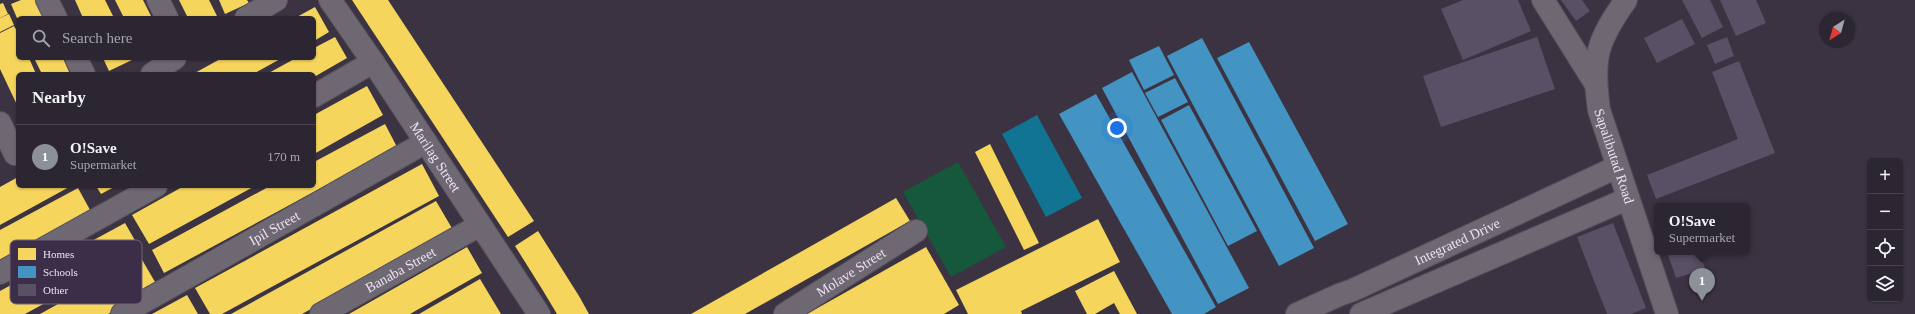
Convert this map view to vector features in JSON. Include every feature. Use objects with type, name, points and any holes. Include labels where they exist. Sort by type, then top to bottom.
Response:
[{"type":"street","points":[[47,0],[55,16]]},
{"type":"street","points":[[158,0],[166,16]]},
{"type":"street","name":"Marilag Street","points":[[330,0],[373,62],[480,225],[530,311]]},
{"type":"street","points":[[1543,0],[1595,83]]},
{"type":"street","name":"Sapalibutad Road","points":[[1626,0],[1608,25],[1598,47],[1595,83],[1599,110],[1667,314]]},
{"type":"street","points":[[249,16],[270,2]]},
{"type":"street","points":[[77,60],[83,72]]},
{"type":"street","points":[[155,72],[172,60]]},
{"type":"street","points":[[316,95],[373,62]]},
{"type":"street","points":[[0,123],[11,156]]},
{"type":"street","name":"Ipil Street","points":[[142,303],[426,142]]},
{"type":"street","name":"Integrated Drive","points":[[1297,314],[1338,295],[1353,290],[1617,167]]},
{"type":"street","points":[[59,240],[152,188]]},
{"type":"street","name":"Integrated Drive","points":[[1360,314],[1628,199]]},
{"type":"street","name":"Banaba Street","points":[[321,314],[480,225]]},
{"type":"street","name":"Molave Street","points":[[785,314],[916,231]]},
{"type":"street","points":[[0,273],[10,267]]},
{"type":"street","points":[[1338,295],[1351,314]]},
{"type":"street","name":"Ipil Street","points":[[122,314],[140,304]]},
{"type":"green space","points":[[958,162],[1006,247],[951,277],[903,192]]},
{"type":"water","points":[[1037,115],[1082,198],[1046,217],[1002,134]]},
{"type":"building: Homes","points":[[21,0],[38,0],[44,16],[16,16],[11,4]]},
{"type":"building: Homes","points":[[75,0],[105,0],[113,16],[82,16]]},
{"type":"building: Homes","points":[[115,0],[143,0],[151,16],[123,16]]},
{"type":"building: Homes","points":[[179,0],[209,0],[217,16],[187,16]]},
{"type":"building: Homes","points":[[219,0],[247,0],[249,3],[225,14]]},
{"type":"building: Homes","points":[[352,0],[388,0],[534,221],[508,237]]},
{"type":"building: Homes","points":[[3,3],[8,14],[0,18],[0,4]]},
{"type":"building: Homes","points":[[315,7],[329,32],[316,40],[316,16],[299,16]]},
{"type":"building: Homes","points":[[9,14],[14,25],[0,32],[0,18]]},
{"type":"building: Homes","points":[[14,26],[16,30],[16,60],[30,60],[35,72],[16,72],[16,103],[0,69],[0,33]]},
{"type":"building: Homes","points":[[335,37],[347,58],[316,76],[316,72],[271,72],[292,60],[316,60],[316,47]]},
{"type":"building: Homes","points":[[35,60],[64,60],[69,72],[41,72]]},
{"type":"building: Homes","points":[[104,60],[132,60],[109,71]]},
{"type":"building: Homes","points":[[218,60],[278,60],[257,72],[197,72]]},
{"type":"building: Homes","points":[[367,86],[383,115],[316,153],[316,114]]},
{"type":"building: Homes","points":[[385,124],[397,147],[164,273],[152,250],[266,188],[316,188],[316,161]]},
{"type":"building: Homes","points":[[990,144],[1039,243],[1024,250],[975,152]]},
{"type":"building: Homes","points":[[422,164],[439,196],[222,314],[210,314],[195,288]]},
{"type":"building: Homes","points":[[16,178],[16,188],[67,188],[0,225],[0,187]]},
{"type":"building: Homes","points":[[78,188],[95,219],[56,240],[10,240],[10,265],[0,270],[0,230]]},
{"type":"building: Homes","points":[[97,188],[112,188],[101,194]]},
{"type":"building: Homes","points":[[180,188],[251,188],[149,244],[132,215]]},
{"type":"building: Homes","points":[[896,198],[910,221],[745,314],[691,314]]},
{"type":"building: Homes","points":[[436,201],[453,230],[302,314],[231,314]]},
{"type":"building: Homes","points":[[1098,219],[1120,262],[1021,311],[1022,314],[968,314],[956,290]]},
{"type":"building: Homes","points":[[125,223],[135,240],[94,240]]},
{"type":"building: Homes","points":[[538,231],[589,314],[557,314],[515,246]]},
{"type":"building: Homes","points":[[467,247],[482,273],[410,314],[349,314]]},
{"type":"building: Homes","points":[[926,247],[959,305],[944,314],[807,314]]},
{"type":"building: Homes","points":[[142,260],[158,287],[142,296]]},
{"type":"building: Homes","points":[[1114,271],[1137,314],[1120,314],[1114,303],[1095,314],[1087,314],[1075,291]]},
{"type":"building: Homes","points":[[480,279],[501,314],[419,314]]},
{"type":"building: Homes","points":[[10,286],[10,304],[43,304],[25,314],[0,314],[0,291]]},
{"type":"building: Homes","points":[[187,295],[198,314],[152,314]]},
{"type":"building: Homes","points":[[58,304],[127,304],[108,314],[40,314]]},
{"type":"building: Schools","points":[[1202,38],[1314,248],[1279,266],[1167,56]]},
{"type":"building: Schools","points":[[1249,42],[1348,224],[1315,241],[1217,58]]},
{"type":"building: Schools","points":[[1159,46],[1174,75],[1144,90],[1129,60]]},
{"type":"building: Schools","points":[[1132,72],[1249,288],[1218,304],[1102,88]]},
{"type":"building: Schools","points":[[1175,78],[1188,102],[1158,117],[1145,93]]},
{"type":"building: Schools","points":[[1096,94],[1216,307],[1204,314],[1172,314],[1059,114]]},
{"type":"building: Schools","points":[[1189,105],[1257,231],[1228,246],[1161,120]]},
{"type":"building: Other","points":[[1463,0],[1518,0],[1531,31],[1463,60],[1441,9]]},
{"type":"building: Other","points":[[1561,0],[1582,0],[1590,11],[1576,21]]},
{"type":"building: Other","points":[[1682,0],[1710,0],[1723,27],[1702,38]]},
{"type":"building: Other","points":[[1720,0],[1756,0],[1766,23],[1736,36]]},
{"type":"building: Other","points":[[1682,19],[1695,44],[1657,63],[1644,38]]},
{"type":"building: Other","points":[[1537,37],[1555,89],[1441,127],[1423,76]]},
{"type":"building: Other","points":[[1727,37],[1734,56],[1715,64],[1707,45]]},
{"type":"building: Other","points":[[1739,61],[1775,153],[1656,199],[1647,175],[1738,139],[1712,72]]},
{"type":"building: Other","points":[[1613,223],[1646,308],[1631,314],[1607,314],[1577,237]]},
{"type":"building: Other","points":[[1668,255],[1701,255],[1705,269],[1676,278]]},
{"type":"place","name":"O!Save","points":[[1702,301]]}]
